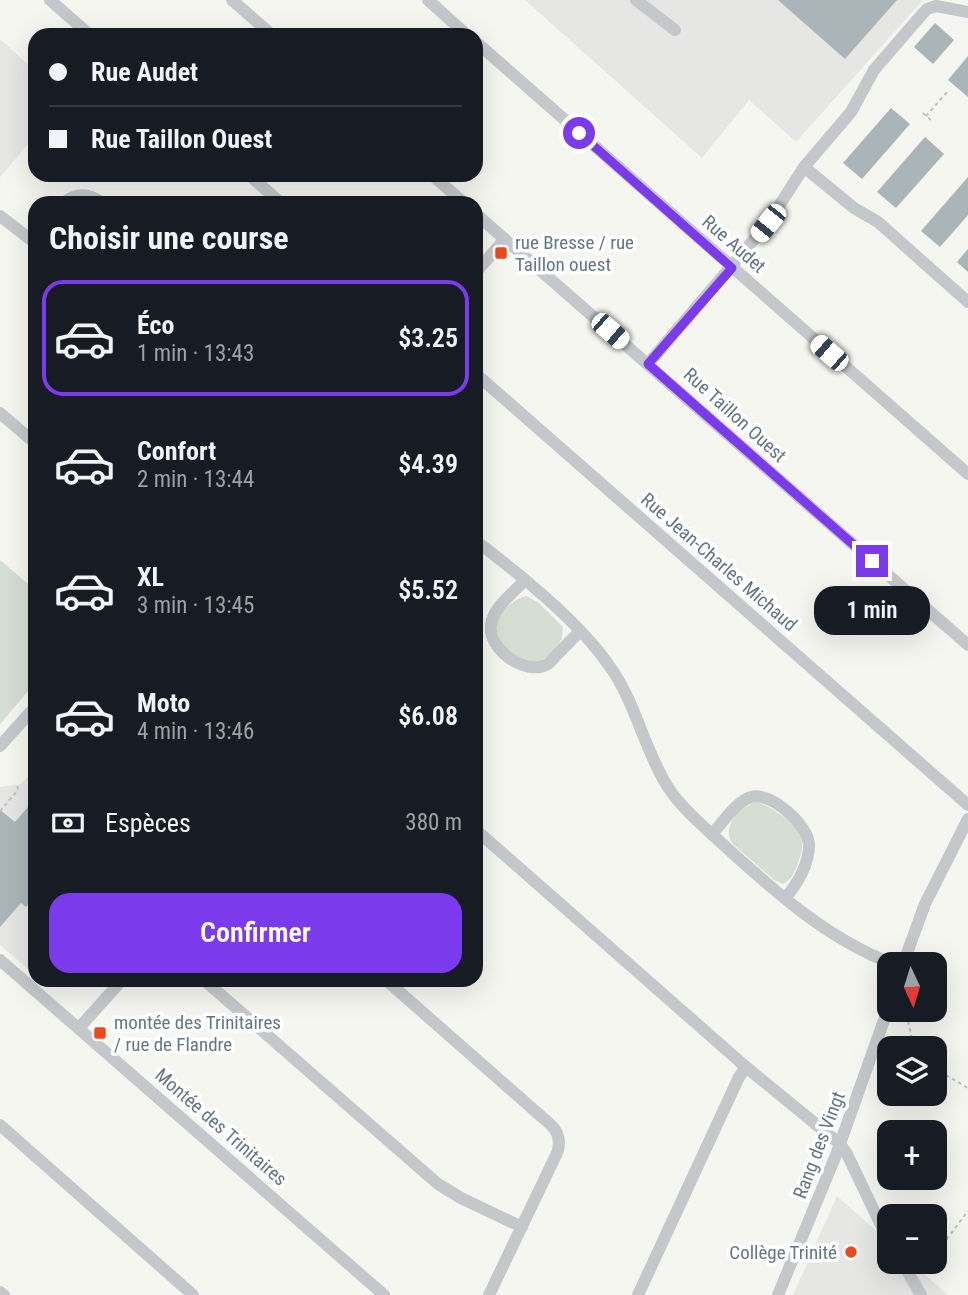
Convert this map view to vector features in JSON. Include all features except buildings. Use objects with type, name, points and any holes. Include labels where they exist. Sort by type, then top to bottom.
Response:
[{"type":"street","points":[[50,0],[82,28]]},
{"type":"street","points":[[232,0],[264,28]]},
{"type":"street","points":[[636,0],[675,30]]},
{"type":"street","points":[[431,1],[460,28]]},
{"type":"street","points":[[648,364],[772,218],[804,167],[851,112],[874,70],[925,11],[939,6],[968,12]]},
{"type":"street","name":"Rue Audet","points":[[483,49],[968,474]]},
{"type":"street","points":[[804,167],[848,204],[878,222],[968,302]]},
{"type":"street","points":[[257,182],[273,196]]},
{"type":"street","points":[[440,182],[456,196]]},
{"type":"street","points":[[0,216],[28,235]]},
{"type":"street","name":"Rue Taillon Ouest","points":[[483,220],[968,645]]},
{"type":"street","points":[[483,264],[505,239]]},
{"type":"street","name":"Rue Jean-Charles Michaud","points":[[483,380],[968,805]]},
{"type":"street","points":[[0,413],[28,437]]},
{"type":"street","points":[[483,547],[580,631],[602,655],[621,683],[657,768],[669,789],[712,834],[785,898],[834,936],[877,956]]},
{"type":"street","points":[[524,581],[491,621],[493,639],[506,654],[524,667],[539,668],[548,664],[580,631]]},
{"type":"street","points":[[0,746],[28,715]]},
{"type":"street","points":[[712,834],[748,799],[763,796],[777,803],[800,826],[808,841],[806,858],[799,876],[785,898]]},
{"type":"street","points":[[908,952],[930,893],[968,819]]},
{"type":"street","points":[[483,836],[746,1067],[840,1144],[877,1216]]},
{"type":"street","name":"Montée des Trinitaires","points":[[0,961],[28,985]]},
{"type":"street","name":"Montée des Trinitaires","points":[[31,987],[381,1294]]},
{"type":"street","points":[[79,1028],[116,987]]},
{"type":"street","points":[[212,987],[438,1184],[522,1227]]},
{"type":"street","points":[[394,987],[556,1131],[558,1149],[489,1295]]},
{"type":"street","name":"Rang des Vingt","points":[[778,1295],[840,1144],[883,1022]]},
{"type":"street","points":[[638,1295],[746,1067]]},
{"type":"street","points":[[0,1125],[193,1295]]},
{"type":"street","points":[[910,1274],[921,1295]]},
{"type":"path","points":[[933,122],[925,115],[949,90]]},
{"type":"path","points":[[0,811],[18,790],[17,785]]},
{"type":"path","points":[[947,1076],[968,1088]]},
{"type":"path","points":[[947,1238],[968,1210]]},
{"type":"path","points":[[916,1282],[922,1274]]},
{"type":"shaded area","points":[[525,0],[923,0],[796,142],[749,100],[702,158]]},
{"type":"shaded area","points":[[0,39],[28,65],[28,144],[0,177]]},
{"type":"shaded area","points":[[0,560],[28,584],[28,691],[0,724]]},
{"type":"shaded area","points":[[526,596],[538,602],[563,627],[562,639],[556,648],[548,656],[533,663],[521,660],[510,652],[500,640],[496,626],[498,618],[507,607]]},
{"type":"shaded area","points":[[28,776],[28,969],[0,945],[0,787],[21,784]]},
{"type":"shaded area","points":[[757,802],[782,816],[798,832],[802,841],[797,866],[783,884],[774,880],[733,844],[730,838],[730,825],[734,818],[744,808]]},
{"type":"shaded area","name":"Collège Trinité","points":[[837,1196],[877,1231],[877,1274],[924,1274],[948,1295],[793,1295]]},
{"type":"place","name":"rue Bresse / rue Taillon ouest","points":[[501,253]]},
{"type":"place","name":"montée des Trinitaires / rue de Flandre","points":[[100,1033]]},
{"type":"place","name":"Collège Trinité","points":[[851,1252]]},
{"type":"route","points":[[579,133],[732,268],[648,364],[872,561]]}]
